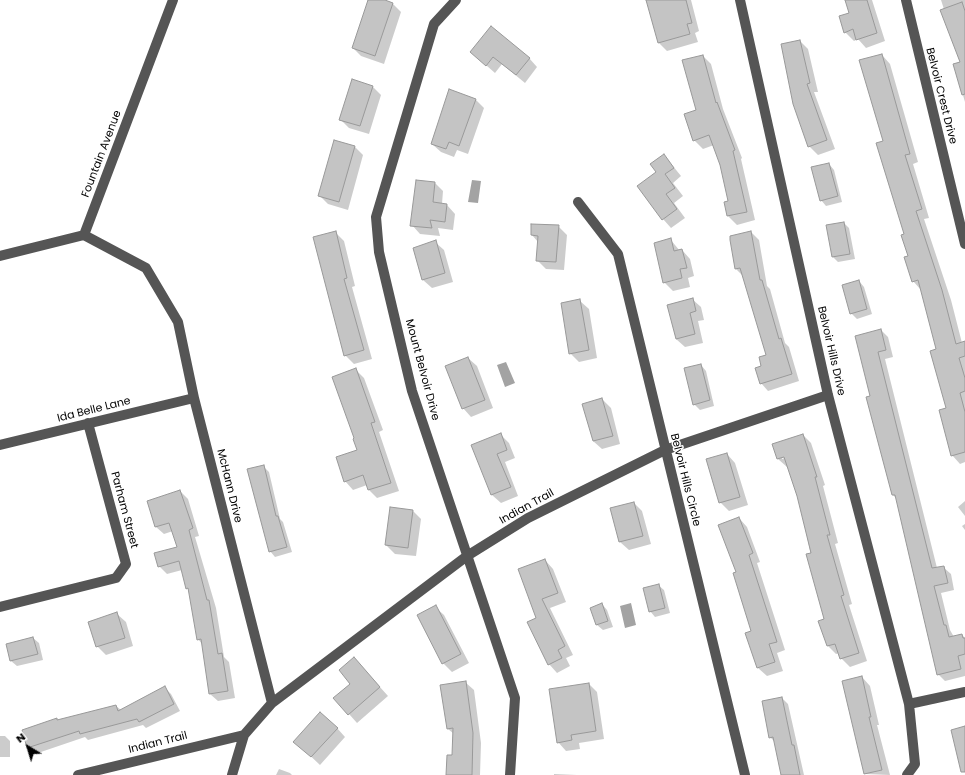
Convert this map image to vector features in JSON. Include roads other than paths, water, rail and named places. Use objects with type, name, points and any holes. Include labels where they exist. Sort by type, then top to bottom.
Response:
[{"type":"street","name":"Fountain Avenue","points":[[84,235],[173,0]]},
{"type":"street","name":"Mount Belvoir Drive","points":[[456,0],[434,24],[376,217],[379,252],[412,391],[515,698],[510,775]]},
{"type":"street","name":"Belvoir Hills Drive","points":[[740,0],[828,395],[909,704]]},
{"type":"street","name":"Belvoir Crest Drive","points":[[906,0],[965,244]]},
{"type":"street","name":"Belvoir Hills Circle","points":[[578,202],[618,254],[745,775]]},
{"type":"street","points":[[0,256],[84,235]]},
{"type":"street","name":"McHann Drive","points":[[84,235],[146,268],[178,322],[194,398],[272,703]]},
{"type":"street","name":"Indian Trail","points":[[272,703],[467,556],[528,518],[665,450],[828,395]]},
{"type":"street","name":"Ida Belle Lane","points":[[0,445],[194,398]]},
{"type":"street","name":"Parham Street","points":[[0,607],[116,578],[126,564],[88,423]]},
{"type":"street","points":[[907,775],[915,764],[909,704],[965,692]]},
{"type":"street","points":[[232,775],[244,735],[272,703]]},
{"type":"street","name":"Indian Trail","points":[[78,775],[244,735]]}]
